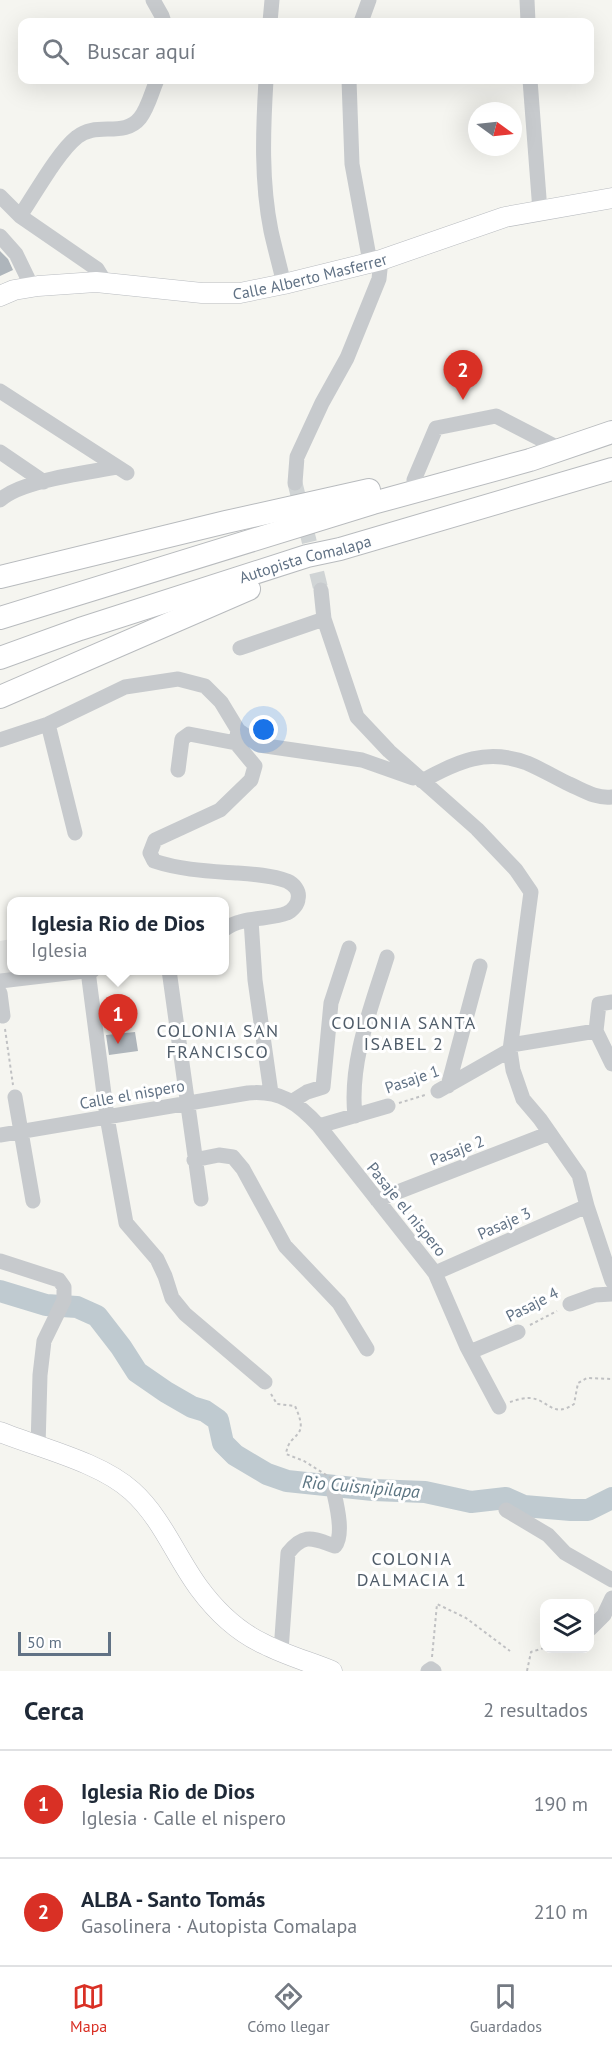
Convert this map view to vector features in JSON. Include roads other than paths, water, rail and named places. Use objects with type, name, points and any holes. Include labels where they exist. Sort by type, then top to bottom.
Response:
[{"type":"highway","name":"Autopista Comalapa","points":[[0,618],[373,503],[530,460],[612,432]]},
{"type":"highway","points":[[0,577],[226,522],[414,480],[530,460]]},
{"type":"highway","name":"Autopista Comalapa","points":[[0,658],[80,629],[307,556],[340,549],[612,469]]},
{"type":"highway","points":[[0,697],[224,598],[308,567],[340,549]]},
{"type":"main road","name":"Calle Alberto Masferrer","points":[[0,296],[14,290],[64,282],[105,282],[228,295],[284,285],[376,261],[505,217],[612,198]]},
{"type":"main road","points":[[0,1432],[99,1470],[118,1480],[143,1502],[171,1540],[200,1588],[228,1621],[264,1644],[332,1671]]},
{"type":"street","points":[[153,0],[163,18]]},
{"type":"street","points":[[270,18],[272,0]]},
{"type":"street","points":[[362,18],[369,0]]},
{"type":"street","points":[[527,0],[528,18]]},
{"type":"street","points":[[20,216],[68,145],[79,135],[93,129],[130,127],[141,117],[155,84]]},
{"type":"street","points":[[266,84],[263,140],[266,192],[271,229],[284,285]]},
{"type":"street","points":[[295,483],[297,457],[322,403],[347,358],[379,279],[352,164],[349,84]]},
{"type":"street","points":[[532,84],[540,211]]},
{"type":"street","points":[[0,196],[20,216],[97,269],[105,282]]},
{"type":"street","points":[[0,236],[16,254],[32,287]]},
{"type":"street","points":[[0,391],[122,470],[44,482],[15,491],[0,500]]},
{"type":"street","points":[[414,480],[436,428],[496,416],[560,450]]},
{"type":"street","points":[[0,452],[44,482]]},
{"type":"street","points":[[321,590],[324,619],[357,717],[388,751],[477,829],[516,870],[531,892],[511,1048],[513,1070],[523,1099],[550,1132],[579,1174],[612,1281]]},
{"type":"street","points":[[240,648],[324,619]]},
{"type":"street","points":[[0,740],[48,724],[125,687],[178,680],[205,686],[221,702],[237,736],[255,766],[251,780],[219,810],[155,840],[150,853],[154,861],[173,868],[258,875],[288,881],[296,887],[299,896],[296,904],[288,913],[229,926]]},
{"type":"street","points":[[48,724],[75,832]]},
{"type":"street","points":[[178,770],[182,739],[185,735],[237,736],[259,745],[362,760],[422,781],[468,759],[487,755],[506,757],[527,763],[594,796],[612,797]]},
{"type":"street","points":[[251,920],[255,980],[271,1093]]},
{"type":"street","points":[[291,1102],[308,1092],[323,1087],[331,1003],[349,948]]},
{"type":"street","points":[[355,1116],[353,1094],[355,1070],[387,957]]},
{"type":"street","name":"Pasaje 1","points":[[480,966],[443,1088],[511,1048],[596,1031]]},
{"type":"street","points":[[0,981],[53,975]]},
{"type":"street","points":[[89,975],[107,1117],[126,1222],[157,1259],[172,1298],[185,1314],[265,1382]]},
{"type":"street","points":[[170,975],[201,1199]]},
{"type":"street","points":[[0,993],[3,1016]]},
{"type":"street","points":[[612,1002],[600,1004],[596,1031],[612,1064]]},
{"type":"street","name":"Calle el nispero","points":[[0,1135],[248,1093],[271,1093]]},
{"type":"street","name":"Pasaje el nispero","points":[[271,1093],[300,1106],[319,1126],[435,1273],[470,1352],[499,1407]]},
{"type":"street","points":[[15,1097],[33,1201]]},
{"type":"street","name":"Pasaje 1","points":[[319,1126],[388,1106]]},
{"type":"street","name":"Pasaje 2","points":[[377,1200],[550,1132]]},
{"type":"street","points":[[194,1160],[219,1155],[233,1157],[243,1169],[285,1246],[339,1302],[367,1349]]},
{"type":"street","name":"Pasaje 3","points":[[435,1273],[587,1206]]},
{"type":"street","points":[[0,1261],[58,1280],[64,1287],[61,1307],[44,1341],[40,1375],[38,1447]]},
{"type":"street","name":"Pasaje 4","points":[[570,1304],[595,1295],[612,1294]]},
{"type":"street","name":"Pasaje 4","points":[[470,1352],[518,1332]]},
{"type":"street","points":[[281,1651],[288,1553],[297,1542],[309,1538],[335,1546],[339,1542],[339,1523],[334,1493]]},
{"type":"street","points":[[506,1510],[548,1535],[565,1553],[612,1580]]},
{"type":"street","points":[[594,1625],[604,1615],[612,1598]]},
{"type":"waterway","name":"Rio Cuisnipilapa","points":[[0,1291],[46,1305],[77,1307],[97,1316],[137,1372],[166,1392],[218,1420],[223,1443],[235,1455],[267,1474],[287,1481],[373,1490],[425,1492],[471,1502],[506,1498],[524,1506],[571,1510],[588,1510],[612,1498]]},
{"type":"tunnel","points":[[295,483],[321,590]]},
{"type":"place","name":"ALBA - Santo Tomás","points":[[463,400]]},
{"type":"place","name":"Iglesia Rio de Dios","points":[[118,1044]]},
{"type":"district","name":"COLONIA SANTA ISABEL 2","points":[[404,1033]]},
{"type":"district","name":"COLONIA SAN FRANCISCO","points":[[218,1041]]},
{"type":"district","name":"COLONIA DALMACIA 1","points":[[412,1569]]}]
